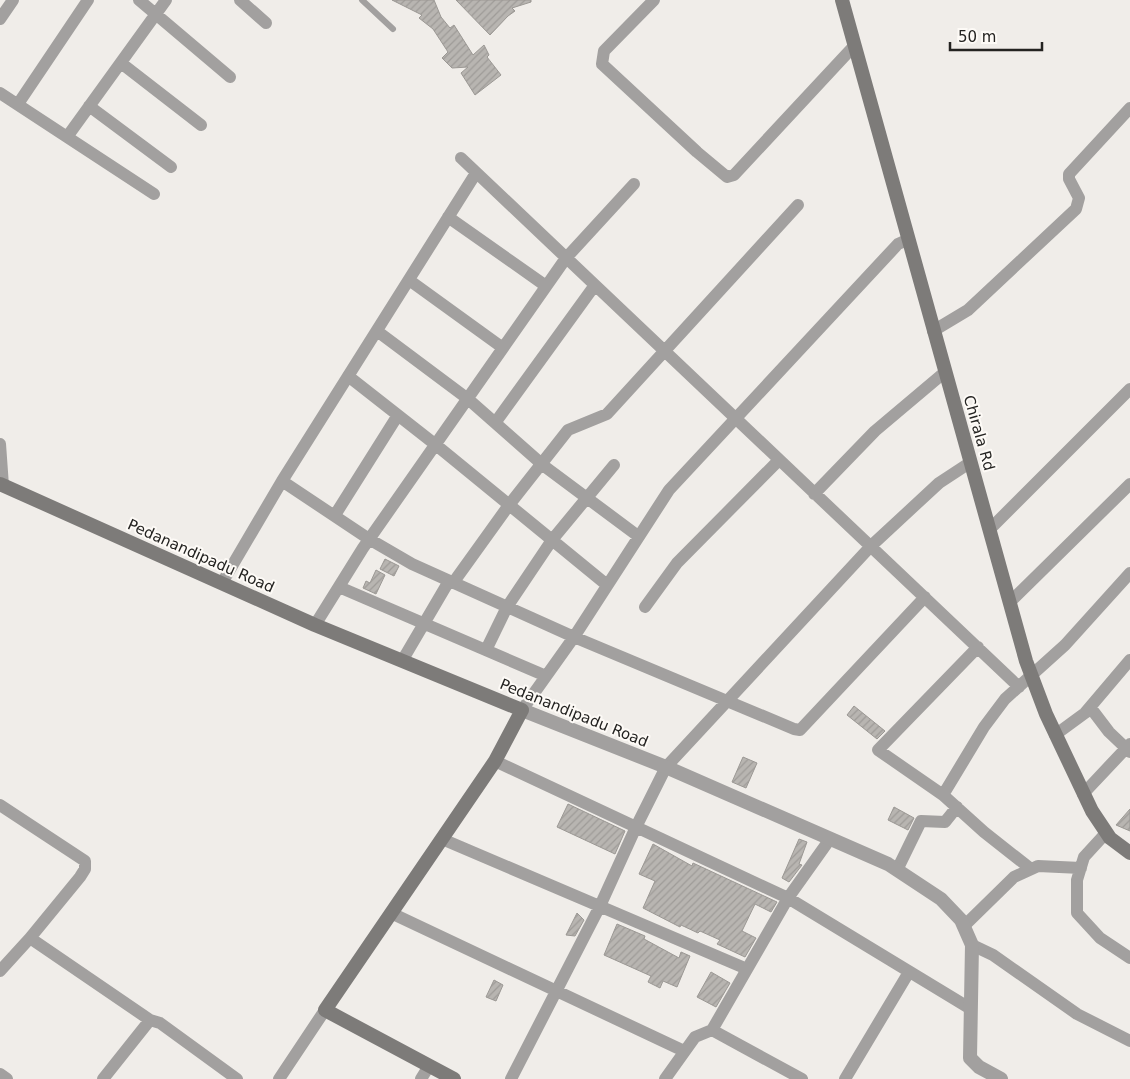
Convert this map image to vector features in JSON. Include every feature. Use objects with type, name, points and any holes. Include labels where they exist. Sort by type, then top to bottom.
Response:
[{"type":"main road","name":"Chirala Rd","points":[[842,0],[944,372],[1032,676],[1055,735],[1083,794],[1106,833],[1130,853]]},
{"type":"main road","name":"Pedanandipadu Road","points":[[2,485],[315,625],[522,710]]},
{"type":"main road","points":[[454,1079],[325,1010],[495,761],[522,710]]},
{"type":"street","points":[[0,19],[13,0]]},
{"type":"street","points":[[18,104],[88,0]]},
{"type":"street","points":[[139,0],[230,77]]},
{"type":"street","points":[[67,137],[166,0]]},
{"type":"street","points":[[240,0],[266,23]]},
{"type":"street","points":[[654,0],[604,51],[602,64],[697,152],[727,176],[734,175],[854,46]]},
{"type":"street","points":[[121,63],[200,125]]},
{"type":"street","points":[[0,93],[154,194]]},
{"type":"street","points":[[89,106],[171,167]]},
{"type":"street","points":[[933,331],[968,310],[1076,209],[1080,198],[1070,179],[1070,174],[1130,108]]},
{"type":"street","points":[[461,158],[1019,687]]},
{"type":"street","points":[[222,583],[282,481],[476,172]]},
{"type":"street","points":[[315,625],[369,540],[566,258],[634,184]]},
{"type":"street","points":[[402,661],[423,623],[451,582],[541,462],[568,430],[607,414],[798,204]]},
{"type":"street","points":[[448,217],[546,286]]},
{"type":"street","points":[[522,710],[574,637],[669,490],[898,244],[907,240]]},
{"type":"street","points":[[409,280],[503,348]]},
{"type":"street","points":[[496,423],[594,285]]},
{"type":"street","points":[[377,331],[468,399],[541,462],[638,536]]},
{"type":"street","points":[[814,494],[875,431],[944,372]]},
{"type":"street","points":[[348,376],[436,445],[607,585]]},
{"type":"street","points":[[990,529],[1130,389]]},
{"type":"street","points":[[334,515],[398,415]]},
{"type":"street","points":[[0,444],[2,485]]},
{"type":"street","points":[[645,607],[677,562],[779,460]]},
{"type":"street","points":[[511,1079],[600,906],[666,767],[871,546],[938,483],[971,462]]},
{"type":"street","points":[[486,650],[507,607],[552,540],[614,464]]},
{"type":"street","points":[[282,481],[369,540],[412,564],[574,637],[800,730],[925,597]]},
{"type":"street","points":[[1011,601],[1130,484]]},
{"type":"street","points":[[943,794],[984,728],[1005,699],[1065,644],[1130,573]]},
{"type":"street","points":[[339,587],[546,676]]},
{"type":"street","points":[[978,647],[878,750],[943,794],[1031,869]]},
{"type":"street","points":[[1055,735],[1077,720],[1090,707],[1130,660]]},
{"type":"street","points":[[1083,794],[1129,748],[1090,707]]},
{"type":"street","name":"Pedanandipadu Road","points":[[522,710],[666,767],[830,839],[897,870],[941,899],[964,926],[972,945],[970,1058],[979,1067],[1001,1079]]},
{"type":"street","points":[[495,761],[788,898],[971,1009]]},
{"type":"street","points":[[0,805],[85,861],[85,869],[80,877],[0,971]]},
{"type":"street","points":[[897,870],[921,821],[945,822],[957,807]]},
{"type":"street","points":[[1106,833],[1084,857],[1077,880],[1077,913],[1100,938],[1130,958]]},
{"type":"street","points":[[442,839],[747,969]]},
{"type":"street","points":[[665,1079],[695,1037],[712,1030],[788,898],[830,839]]},
{"type":"street","points":[[964,926],[1014,877],[1038,866],[1081,868]]},
{"type":"street","points":[[391,913],[684,1051]]},
{"type":"street","points":[[30,938],[150,1020],[160,1023],[237,1079]]},
{"type":"street","points":[[972,945],[993,955],[1077,1014],[1130,1041]]},
{"type":"street","points":[[845,1079],[909,972]]},
{"type":"street","points":[[279,1079],[325,1010]]},
{"type":"street","points":[[103,1079],[150,1020]]},
{"type":"street","points":[[712,1030],[802,1079]]},
{"type":"street","points":[[421,1079],[429,1066]]},
{"type":"lane","points":[[362,0],[392,29]]},
{"type":"building","points":[[392,0],[434,0],[441,17],[450,28],[454,25],[473,55],[484,45],[489,55],[487,57],[501,75],[475,95],[461,73],[468,67],[452,68],[442,58],[448,52],[433,29],[419,18],[422,15]]},
{"type":"building","points":[[456,0],[531,0],[531,2],[512,8],[515,11],[490,35]]},
{"type":"building","points":[[385,559],[399,566],[394,576],[380,569]]},
{"type":"building","points":[[376,570],[385,575],[376,594],[363,588],[366,581],[370,583]]},
{"type":"building","points":[[854,706],[885,731],[877,739],[847,715]]},
{"type":"building","points":[[743,757],[757,763],[746,788],[732,782]]},
{"type":"building","points":[[568,804],[625,831],[615,854],[557,827]]},
{"type":"building","points":[[894,807],[914,818],[908,830],[888,820]]},
{"type":"building","points":[[1130,809],[1130,831],[1116,825]]},
{"type":"building","points":[[799,839],[807,842],[799,864],[802,865],[789,882],[782,878]]},
{"type":"building","points":[[653,844],[692,866],[693,863],[777,902],[771,912],[755,904],[742,931],[756,938],[745,957],[717,944],[720,940],[700,931],[698,933],[681,925],[680,927],[643,908],[655,881],[639,874]]},
{"type":"building","points":[[577,913],[584,920],[575,936],[566,935]]},
{"type":"building","points":[[617,924],[645,936],[644,939],[679,958],[681,952],[690,956],[677,987],[663,981],[660,988],[648,982],[651,976],[604,955]]},
{"type":"building","points":[[711,972],[730,983],[716,1007],[697,997]]},
{"type":"building","points":[[494,980],[503,985],[496,1001],[486,997]]}]
